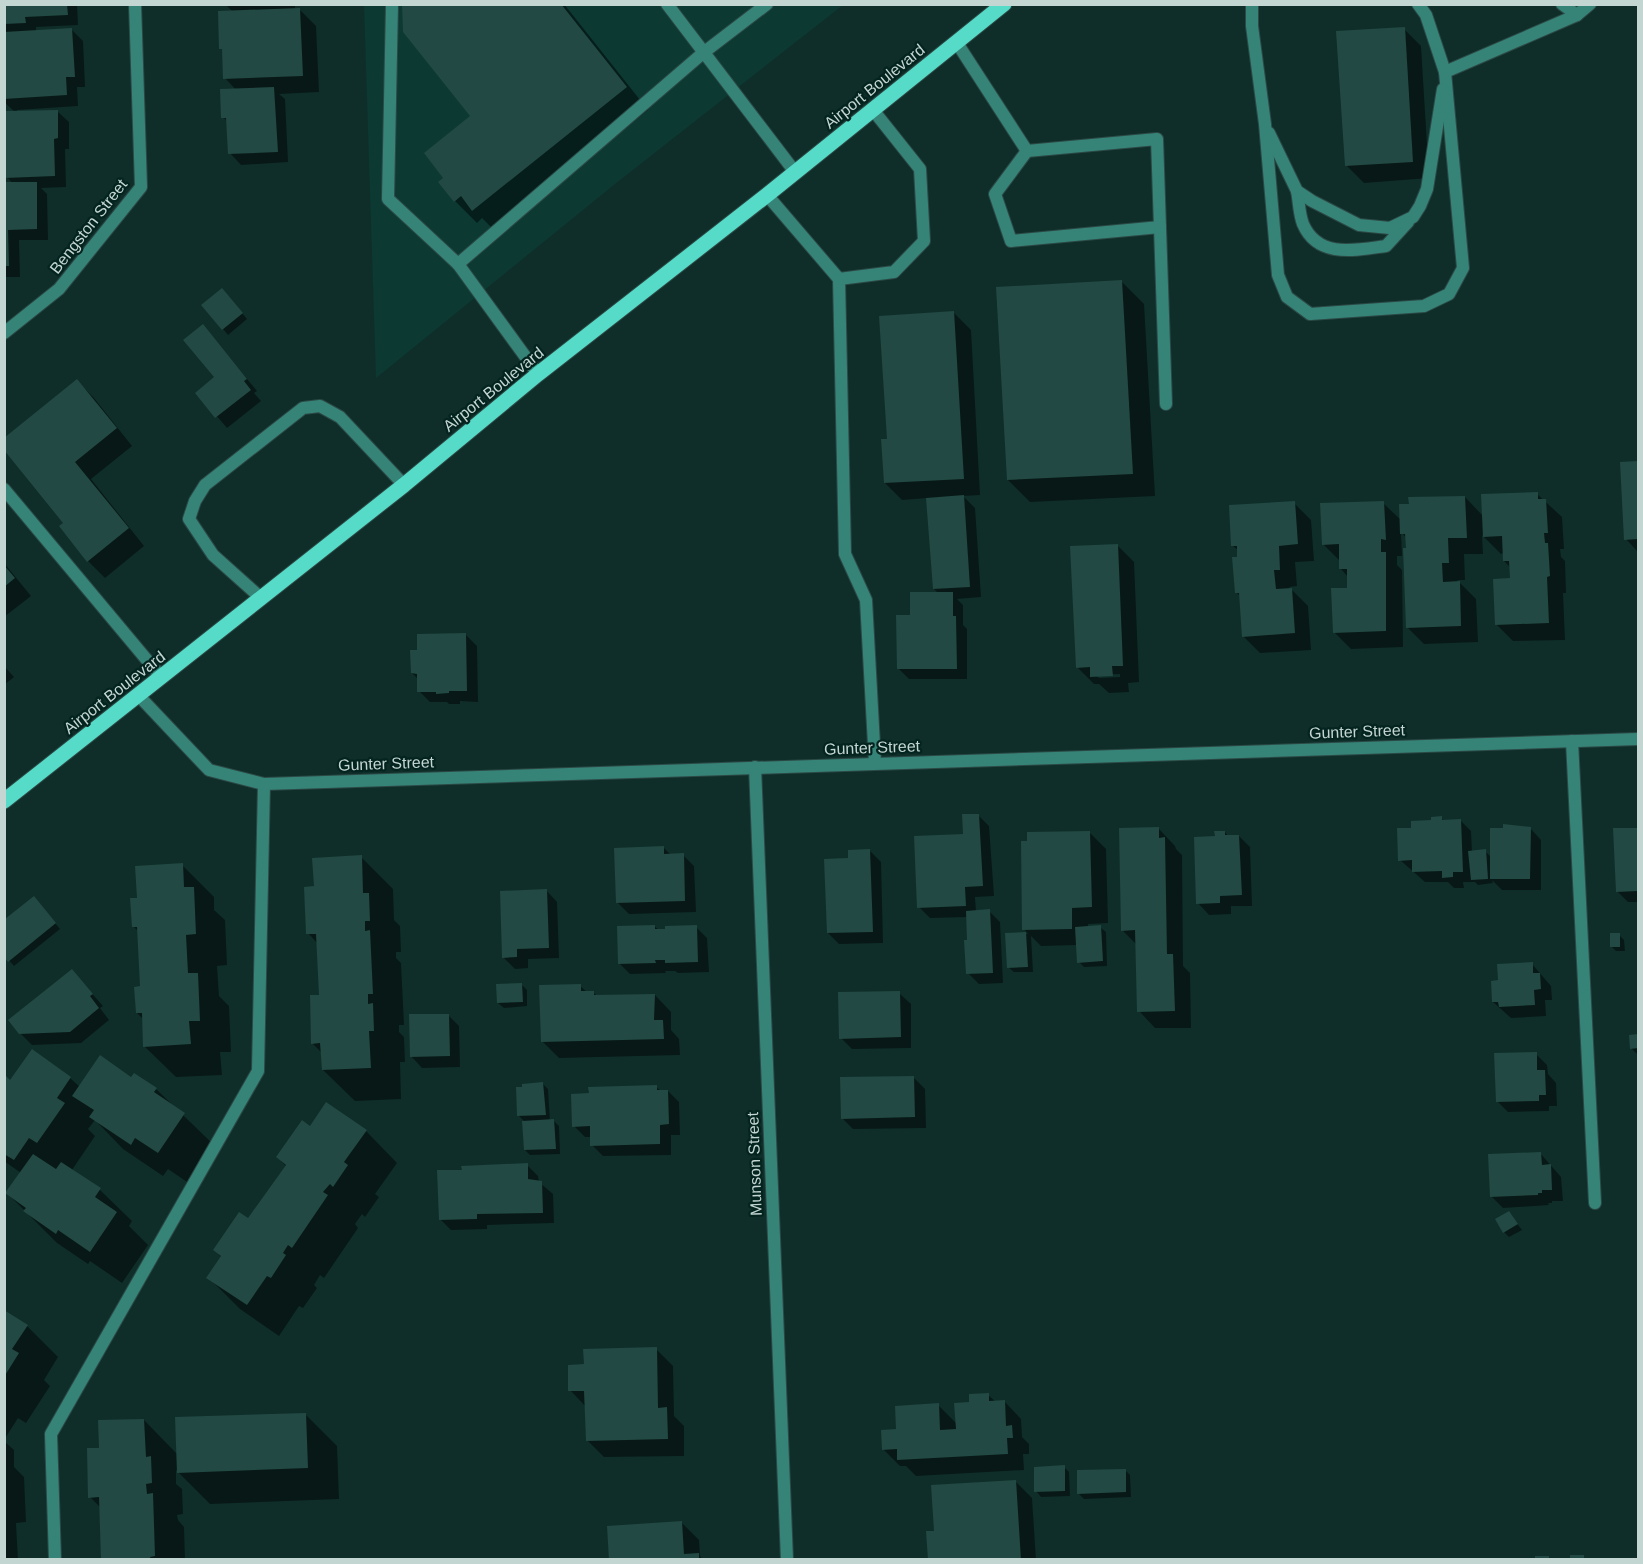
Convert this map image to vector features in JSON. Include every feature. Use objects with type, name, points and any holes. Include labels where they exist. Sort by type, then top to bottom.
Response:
[{"type":"main road","name":"Airport Boulevard","points":[[4,801],[162,678],[404,485],[538,374],[1004,4]]},
{"type":"street","name":"Bengston Street","points":[[4,333],[58,289],[141,187],[135,4]]},
{"type":"street","points":[[392,4],[388,199],[458,264],[538,374]]},
{"type":"street","points":[[667,4],[795,172]]},
{"type":"street","points":[[458,264],[704,53],[767,4]]},
{"type":"street","points":[[1252,4],[1252,26],[1265,123],[1278,275],[1287,297],[1310,314],[1424,306],[1449,294],[1463,267],[1445,72],[1426,15],[1418,4]]},
{"type":"street","points":[[1562,4],[1576,15]]},
{"type":"street","points":[[1445,72],[1576,15],[1590,4]]},
{"type":"street","points":[[957,43],[1027,151]]},
{"type":"street","points":[[1265,123],[1297,191],[1303,224],[1316,242],[1342,252],[1386,246],[1413,217],[1427,189],[1445,72]]},
{"type":"street","points":[[839,279],[894,272],[924,241],[920,168],[873,110]]},
{"type":"street","points":[[1160,227],[1011,241],[995,194],[1027,151],[1157,138],[1166,404]]},
{"type":"street","points":[[1297,191],[1359,225],[1390,228],[1413,217]]},
{"type":"street","points":[[766,195],[839,279],[845,554],[866,600],[875,763]]},
{"type":"street","points":[[261,598],[213,555],[189,519],[195,501],[205,485],[303,408],[320,406],[340,417],[404,485]]},
{"type":"street","points":[[4,489],[162,678]]},
{"type":"street","name":"Gunter Street","points":[[139,696],[209,770],[264,784],[1638,739]]},
{"type":"street","points":[[1572,741],[1595,1203]]},
{"type":"street","name":"Munson Street","points":[[755,767],[787,1560]]},
{"type":"street","points":[[55,1560],[51,1434],[258,1071],[264,784]]},
{"type":"shaded area","points":[[364,5],[843,5],[615,184],[376,378]]},
{"type":"building","points":[[4,4],[67,4],[68,15],[25,17],[26,23],[4,24]]},
{"type":"building","points":[[402,4],[561,4],[627,87],[472,211],[461,196],[454,202],[438,182],[443,178],[424,153],[470,116],[403,32]]},
{"type":"building","points":[[300,8],[303,76],[223,79],[218,11]]},
{"type":"building","points":[[1405,27],[1413,162],[1345,166],[1336,31]]},
{"type":"building","points":[[72,28],[75,77],[66,77],[67,95],[4,99],[4,32]]},
{"type":"building","points":[[274,87],[278,152],[228,154],[226,118],[221,118],[220,89]]},
{"type":"building","points":[[58,110],[58,138],[54,139],[55,176],[5,178],[4,111]]},
{"type":"building","points":[[5,182],[37,182],[37,229],[8,230],[9,266],[5,266]]},
{"type":"building","points":[[1122,280],[1133,474],[1007,480],[996,287]]},
{"type":"building","points":[[222,288],[243,313],[222,330],[201,305]]},
{"type":"building","points":[[954,311],[964,479],[884,483],[881,439],[887,439],[879,316]]},
{"type":"building","points":[[203,324],[247,379],[244,381],[251,390],[215,418],[195,393],[214,377],[183,340]]},
{"type":"building","points":[[77,379],[117,428],[75,462],[129,528],[87,562],[59,526],[63,523],[4,450],[4,438]]},
{"type":"building","points":[[1638,461],[1638,539],[1624,540],[1620,462]]},
{"type":"building","points":[[1538,492],[1538,499],[1546,499],[1548,533],[1544,533],[1545,543],[1548,543],[1550,576],[1547,577],[1549,623],[1495,625],[1493,579],[1510,578],[1509,561],[1503,561],[1502,536],[1483,537],[1481,494]]},
{"type":"building","points":[[964,495],[970,587],[933,589],[926,498]]},
{"type":"building","points":[[1465,496],[1467,538],[1448,538],[1449,563],[1442,563],[1443,582],[1460,581],[1461,626],[1406,628],[1403,548],[1406,548],[1405,534],[1400,534],[1399,504],[1409,504],[1408,497]]},
{"type":"building","points":[[1295,501],[1298,544],[1279,546],[1280,570],[1274,570],[1276,589],[1292,588],[1295,633],[1242,637],[1239,593],[1235,593],[1232,557],[1237,557],[1237,546],[1231,546],[1229,505]]},
{"type":"building","points":[[1384,501],[1386,540],[1381,539],[1381,552],[1386,552],[1386,631],[1333,633],[1331,588],[1347,588],[1347,569],[1339,569],[1339,544],[1322,545],[1320,503]]},
{"type":"building","points":[[1118,544],[1123,666],[1112,666],[1113,676],[1090,677],[1090,667],[1076,668],[1070,546]]},
{"type":"building","points":[[4,565],[15,578],[4,587]]},
{"type":"building","points":[[910,592],[953,592],[957,669],[897,669],[896,615],[910,615]]},
{"type":"building","points":[[466,633],[467,691],[436,694],[436,692],[417,692],[417,674],[411,673],[410,650],[417,650],[417,634]]},
{"type":"building","points":[[962,814],[979,814],[983,886],[965,887],[966,906],[917,908],[914,836],[963,834]]},
{"type":"building","points":[[1442,816],[1442,820],[1461,819],[1463,872],[1453,872],[1453,877],[1442,878],[1442,871],[1412,872],[1412,860],[1398,861],[1397,828],[1411,828],[1411,821],[1431,820],[1431,817]]},
{"type":"building","points":[[1503,824],[1531,827],[1530,879],[1490,879],[1490,828],[1503,828]]},
{"type":"building","points":[[1159,827],[1159,838],[1165,837],[1167,954],[1173,954],[1175,1011],[1137,1012],[1135,930],[1121,931],[1119,828]]},
{"type":"building","points":[[1613,828],[1638,828],[1638,891],[1616,892]]},
{"type":"building","points":[[1090,831],[1092,907],[1072,908],[1072,929],[1022,930],[1021,841],[1027,841],[1027,832]]},
{"type":"building","points":[[1214,831],[1225,831],[1225,835],[1239,835],[1242,895],[1220,896],[1220,903],[1196,904],[1194,837],[1215,836]]},
{"type":"building","points":[[664,846],[664,854],[684,853],[685,901],[616,903],[614,848]]},
{"type":"building","points":[[870,849],[873,932],[827,933],[824,859],[848,858],[848,850]]},
{"type":"building","points":[[1486,849],[1488,879],[1471,880],[1468,851]]},
{"type":"building","points":[[362,855],[363,893],[369,893],[370,921],[365,921],[365,931],[370,930],[373,994],[368,994],[368,1004],[373,1003],[374,1031],[369,1031],[371,1068],[322,1070],[320,1043],[311,1044],[310,995],[319,995],[316,934],[306,934],[304,887],[314,886],[312,858]]},
{"type":"building","points":[[183,863],[184,887],[194,887],[196,934],[186,935],[188,973],[198,973],[200,1021],[189,1021],[191,1044],[143,1047],[142,1013],[136,1013],[134,987],[140,986],[137,927],[132,927],[130,898],[137,898],[135,866]]},
{"type":"building","points":[[547,889],[549,948],[517,949],[517,957],[502,958],[500,891]]},
{"type":"building","points":[[34,896],[56,923],[8,962],[5,958],[5,919]]},
{"type":"building","points":[[990,909],[993,973],[966,974],[964,940],[967,940],[966,911]]},
{"type":"building","points":[[655,925],[655,929],[665,929],[665,926],[697,925],[698,962],[665,963],[665,960],[655,960],[656,963],[618,964],[617,926]]},
{"type":"building","points":[[1101,925],[1103,961],[1077,963],[1075,927]]},
{"type":"building","points":[[1026,932],[1028,967],[1007,968],[1005,933]]},
{"type":"building","points":[[1610,933],[1620,933],[1620,947],[1610,947]]},
{"type":"building","points":[[1533,962],[1533,973],[1540,973],[1541,989],[1534,990],[1535,1005],[1499,1007],[1498,1002],[1492,1002],[1491,981],[1498,980],[1497,964]]},
{"type":"building","points":[[72,969],[93,994],[90,996],[99,1008],[70,1032],[19,1034],[8,1020]]},
{"type":"building","points":[[522,983],[523,1002],[497,1003],[496,984]]},
{"type":"building","points":[[581,984],[581,991],[594,991],[594,995],[655,994],[654,1020],[663,1020],[664,1039],[541,1042],[539,985]]},
{"type":"building","points":[[900,991],[901,1037],[839,1039],[838,992]]},
{"type":"building","points":[[409,1014],[449,1014],[450,1056],[410,1057]]},
{"type":"building","points":[[1638,1034],[1638,1048],[1630,1049],[1629,1035]]},
{"type":"building","points":[[32,1049],[71,1077],[57,1098],[65,1103],[37,1143],[29,1138],[14,1160],[4,1154],[4,1078],[6,1076],[10,1080]]},
{"type":"building","points":[[1537,1052],[1537,1070],[1545,1070],[1546,1095],[1539,1095],[1539,1101],[1496,1102],[1494,1053]]},
{"type":"building","points":[[100,1055],[131,1077],[134,1073],[157,1088],[154,1092],[185,1113],[158,1153],[135,1138],[131,1145],[89,1117],[94,1110],[72,1096]]},
{"type":"building","points":[[914,1076],[915,1117],[841,1119],[840,1077]]},
{"type":"building","points":[[543,1082],[546,1115],[517,1116],[516,1087],[522,1087],[522,1084]]},
{"type":"building","points":[[657,1085],[657,1090],[668,1090],[669,1124],[660,1125],[660,1144],[590,1146],[590,1126],[572,1127],[571,1094],[589,1093],[588,1087]]},
{"type":"building","points":[[326,1102],[367,1130],[344,1162],[348,1165],[333,1187],[330,1184],[323,1192],[328,1195],[292,1248],[288,1245],[283,1253],[286,1255],[271,1278],[267,1276],[247,1305],[206,1278],[221,1256],[213,1250],[239,1212],[248,1218],[286,1165],[276,1157],[302,1120],[310,1126]]},
{"type":"building","points":[[554,1119],[556,1149],[524,1150],[522,1121]]},
{"type":"building","points":[[1541,1152],[1542,1165],[1551,1164],[1552,1190],[1542,1190],[1542,1193],[1538,1195],[1490,1197],[1488,1154]]},
{"type":"building","points":[[33,1154],[56,1169],[61,1162],[101,1188],[95,1197],[117,1212],[90,1252],[58,1230],[56,1234],[23,1211],[26,1208],[5,1193]]},
{"type":"building","points":[[528,1163],[528,1179],[542,1181],[543,1213],[477,1214],[477,1219],[439,1220],[437,1170],[462,1170],[461,1166]]},
{"type":"building","points":[[1509,1211],[1518,1224],[1503,1233],[1495,1219]]},
{"type":"building","points":[[4,1310],[28,1325],[12,1349],[19,1353],[4,1377]]},
{"type":"building","points":[[657,1347],[658,1408],[667,1407],[668,1439],[586,1441],[584,1391],[568,1391],[568,1365],[584,1364],[583,1349]]},
{"type":"building","points":[[989,1393],[989,1401],[1005,1400],[1006,1426],[1012,1425],[1013,1438],[1007,1438],[1008,1454],[897,1460],[897,1449],[882,1450],[881,1430],[896,1429],[895,1406],[939,1403],[940,1430],[956,1429],[954,1403],[969,1402],[969,1394]]},
{"type":"building","points":[[306,1413],[308,1468],[177,1473],[175,1417]]},
{"type":"building","points":[[144,1419],[146,1457],[151,1456],[152,1483],[146,1484],[147,1494],[153,1493],[155,1556],[150,1557],[151,1560],[101,1560],[99,1497],[88,1498],[87,1448],[99,1448],[98,1420]]},
{"type":"building","points":[[1065,1465],[1065,1491],[1034,1492],[1034,1467]]},
{"type":"building","points":[[1126,1469],[1126,1492],[1077,1494],[1077,1470]]},
{"type":"building","points":[[1016,1480],[1021,1560],[928,1560],[926,1531],[934,1531],[931,1485]]},
{"type":"building","points":[[682,1521],[684,1554],[699,1553],[699,1560],[609,1560],[607,1526]]},
{"type":"building","points":[[1570,1555],[1584,1555],[1584,1560],[1570,1560]]},
{"type":"building","points":[[1535,1556],[1549,1556],[1549,1560],[1535,1560]]}]
